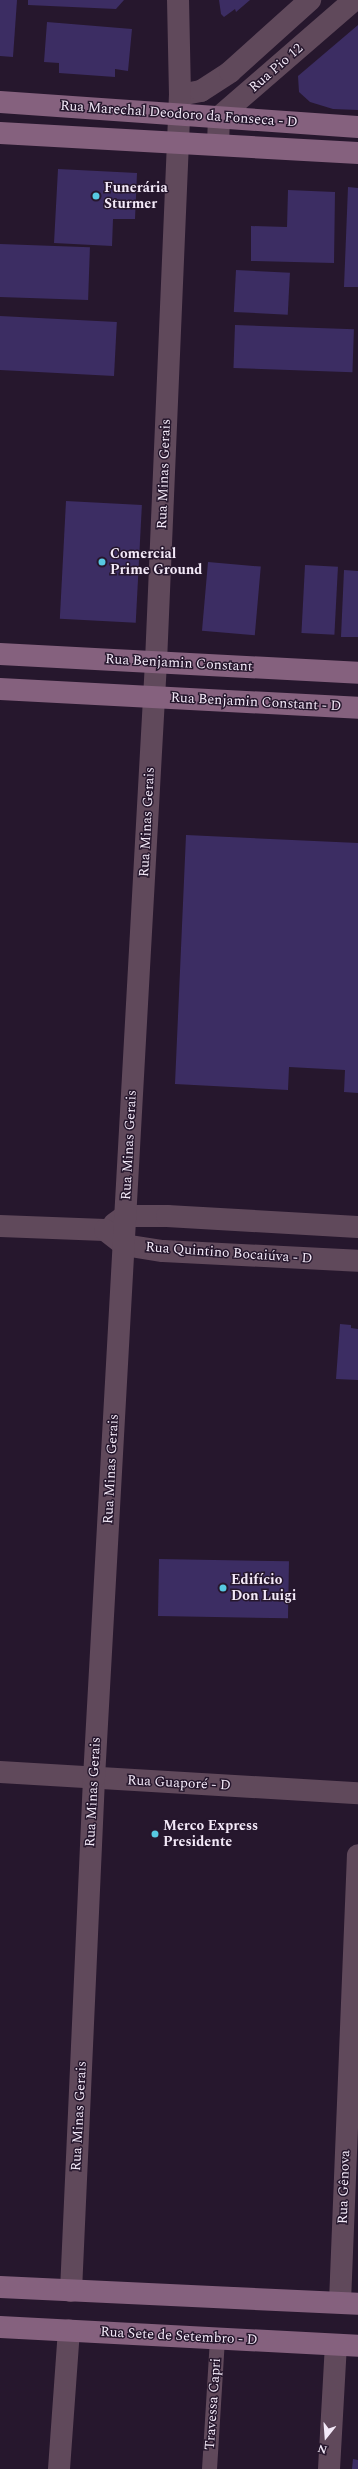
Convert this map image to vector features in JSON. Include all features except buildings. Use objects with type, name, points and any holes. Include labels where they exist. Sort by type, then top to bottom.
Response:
[{"type":"street","name":"Rua Minas Gerais","points":[[71,2291],[94,1778],[156,662],[179,104],[178,0]]},
{"type":"street","name":"Rua Pio 12","points":[[179,104],[230,72],[310,0]]},
{"type":"street","name":"Rua Pio 12","points":[[219,116],[354,0]]},
{"type":"street","name":"Rua Marechal Deodoro da Fonseca - D","points":[[0,102],[179,104],[219,116],[358,127]]},
{"type":"street","points":[[218,145],[219,116]]},
{"type":"street","name":"Rua Marechal Deodoro da Fonseca - D","points":[[0,133],[358,153]]},
{"type":"street","name":"Rua Benjamin Constant","points":[[0,654],[358,672]]},
{"type":"street","points":[[0,689],[154,697]]},
{"type":"street","name":"Rua Benjamin Constant - D","points":[[154,697],[358,708]]},
{"type":"street","points":[[0,1226],[105,1230],[125,1216],[358,1227]]},
{"type":"street","points":[[294,1258],[296,1224]]},
{"type":"street","name":"Rua Quintino Bocaiúva - D","points":[[105,1230],[124,1245],[163,1251],[358,1261]]},
{"type":"street","name":"Rua Guaporé - D","points":[[0,1772],[358,1793]]},
{"type":"street","name":"Rua Gênova","points":[[349,2303],[358,1855]]},
{"type":"street","points":[[0,2287],[349,2303]]},
{"type":"street","name":"Rua Sete de Setembro - D","points":[[0,2327],[358,2346]]},
{"type":"street","points":[[59,2469],[69,2330]]},
{"type":"street","points":[[329,2469],[336,2345]]},
{"type":"lane","name":"Travessa Capri","points":[[209,2469],[217,2339]]},
{"type":"place","name":"Funerária Sturmer","points":[[96,196]]},
{"type":"place","name":"Comercial Prime Ground","points":[[102,562]]},
{"type":"place","name":"Edifício Don Luigi","points":[[223,1588]]},
{"type":"place","name":"Merco Express Presidente","points":[[155,1834]]}]
